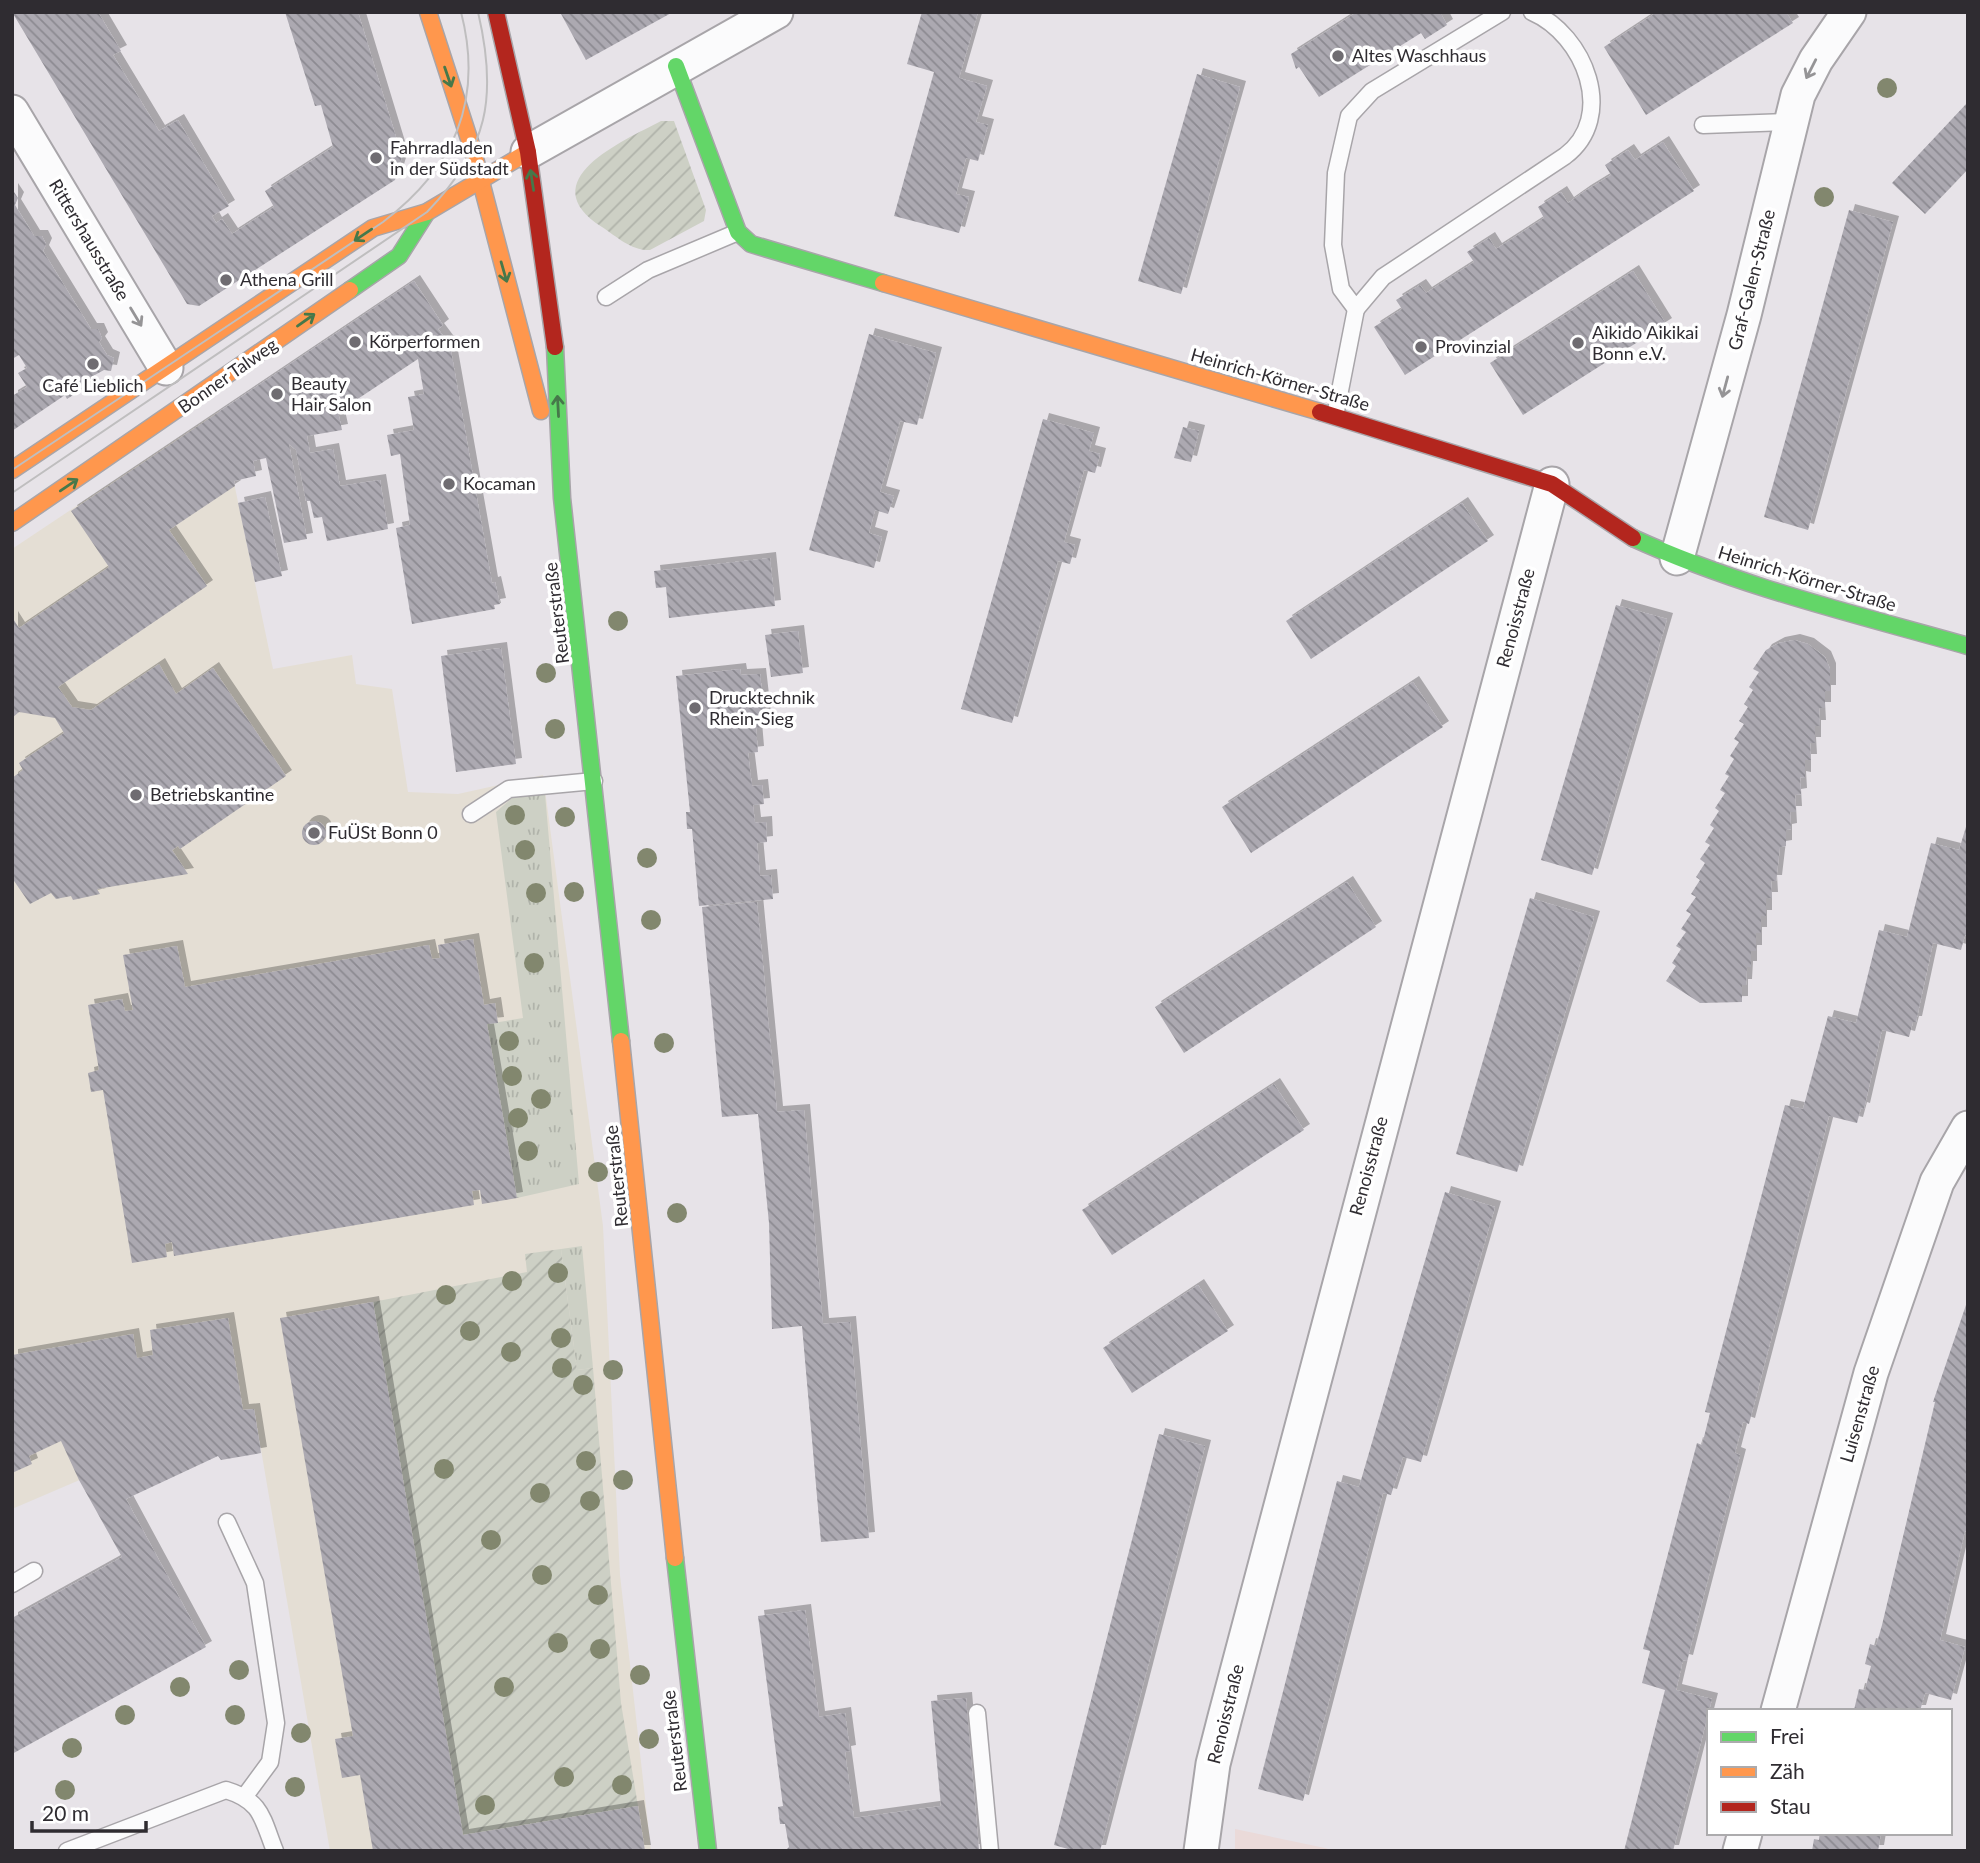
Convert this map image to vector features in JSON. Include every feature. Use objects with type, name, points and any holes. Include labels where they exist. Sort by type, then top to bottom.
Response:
[{"type":"street","name":"Reuterstraße","points":[[428,12],[482,181],[562,498]]},
{"type":"street","name":"Reuterstraße","points":[[496,12],[528,152],[554,326],[562,498],[641,1215],[665,1481],[708,1851]]},
{"type":"street","name":"Bonner Talweg","points":[[12,470],[373,228],[427,212],[676,66],[776,12]]},
{"type":"street","name":"Graf-Galen-Straße","points":[[1677,558],[1744,315],[1798,95],[1816,60],[1849,12]]},
{"type":"street","points":[[676,66],[738,232]]},
{"type":"street","name":"Rittershausstraße","points":[[12,112],[166,368]]},
{"type":"street","name":"Bonner Talweg","points":[[12,523],[399,256],[427,212]]},
{"type":"street","name":"Heinrich-Körner-Straße","points":[[738,232],[751,244],[762,248],[1335,416],[1552,484],[1633,538],[1677,558],[1760,587],[1968,646]]},
{"type":"street","name":"Renoisstraße","points":[[1201,1851],[1213,1764],[1222,1728],[1552,484]]},
{"type":"street","name":"Luisenstraße","points":[[1779,1709],[1871,1373],[1937,1182],[1968,1128]]},
{"type":"lane","points":[[1356,309],[1341,289],[1333,245],[1336,173],[1349,116],[1372,92],[1502,12]]},
{"type":"lane","points":[[1335,416],[1356,309],[1383,277],[1565,156],[1577,147],[1588,132],[1594,94],[1577,56],[1555,24],[1532,12]]},
{"type":"lane","points":[[1703,125],[1790,121]]},
{"type":"lane","points":[[606,297],[648,270],[738,232]]},
{"type":"lane","points":[[471,814],[509,789],[595,781]]},
{"type":"lane","points":[[227,1522],[255,1583],[276,1723],[270,1762],[245,1796]]},
{"type":"lane","points":[[12,1584],[34,1572]]},
{"type":"lane","points":[[977,1713],[989,1851]]},
{"type":"lane","points":[[67,1851],[226,1790],[245,1796],[259,1809],[275,1851]]},
{"type":"shaded area","points":[[219,411],[273,669],[352,655],[356,684],[392,689],[408,792],[458,794],[543,775],[603,1226],[620,1575],[651,1851],[330,1851],[254,1409],[243,1410],[12,1509],[12,549]]},
{"type":"shaded area","points":[[1235,1829],[1325,1848],[1335,1851],[1235,1851]]},
{"type":"green space","points":[[661,121],[674,121],[706,210],[704,221],[650,250],[643,250],[625,243],[602,227],[582,210],[576,194],[579,179],[590,164],[607,151]]},
{"type":"green space","points":[[545,794],[579,1184],[517,1198],[487,1024],[523,1018],[496,812],[512,798]]},
{"type":"green space","points":[[582,1246],[593,1368],[577,1370],[561,1249]]},
{"type":"green space","points":[[561,1249],[577,1370],[593,1368],[621,1703],[638,1806],[463,1835],[373,1302],[527,1272],[525,1254]]},
{"type":"building","points":[[12,12],[98,12],[121,51],[113,55],[159,131],[178,120],[229,206],[212,216],[216,223],[222,219],[232,234],[274,207],[265,191],[333,147],[321,105],[315,106],[285,12],[358,12],[402,157],[395,180],[199,306],[187,304]]},
{"type":"building","points":[[560,12],[673,12],[586,60]]},
{"type":"building","points":[[922,12],[978,12],[959,78],[987,86],[976,122],[988,125],[978,161],[966,158],[956,194],[969,197],[959,233],[894,216],[934,72],[907,64]]},
{"type":"building","name":"Altes Waschhaus","points":[[1357,12],[1440,12],[1447,25],[1425,39],[1421,33],[1319,97],[1299,67],[1296,69],[1291,54]]},
{"type":"building","points":[[1657,12],[1786,12],[1793,23],[1646,115],[1604,47]]},
{"type":"building","points":[[1197,74],[1240,87],[1181,294],[1138,281]]},
{"type":"building","points":[[1968,102],[1968,169],[1925,214],[1892,183]]},
{"type":"building","points":[[1663,142],[1694,191],[1405,375],[1374,327],[1402,309],[1396,300],[1420,285],[1426,293],[1474,262],[1467,252],[1489,238],[1496,249],[1544,218],[1538,207],[1561,192],[1568,203],[1611,175],[1605,165],[1628,150],[1635,160]]},
{"type":"building","points":[[12,189],[18,198],[15,205],[34,236],[42,236],[46,244],[43,251],[91,329],[98,329],[102,338],[99,342],[107,355],[114,358],[111,371],[104,370],[84,381],[87,386],[67,399],[65,395],[12,431],[12,396],[27,387],[18,373],[27,368],[19,355],[12,359]]},
{"type":"building","points":[[1849,210],[1893,222],[1808,530],[1764,517]]},
{"type":"building","name":"Aikido Aikikai Bonn e.V.","points":[[1633,271],[1666,324],[1523,415],[1490,363]]},
{"type":"building","points":[[414,281],[443,325],[438,329],[450,345],[492,583],[495,582],[500,604],[494,605],[495,609],[412,624],[396,528],[410,525],[400,454],[391,456],[387,435],[414,430],[408,397],[424,394],[418,359],[338,412],[342,430],[307,436],[310,453],[333,449],[340,486],[380,480],[388,529],[327,541],[322,517],[314,518],[310,501],[306,501],[296,450],[289,444],[307,539],[284,543],[266,458],[253,461],[256,476],[234,481],[235,486],[169,530],[207,586],[58,687],[72,707],[91,710],[159,664],[176,694],[213,668],[286,776],[180,849],[178,846],[172,850],[188,874],[97,889],[100,894],[73,900],[71,896],[56,899],[51,893],[30,904],[12,878],[12,778],[23,770],[19,763],[64,733],[55,718],[19,712],[12,718],[12,617],[19,628],[109,567],[71,511]]},
{"type":"building","points":[[869,334],[936,353],[917,425],[900,421],[880,492],[894,496],[888,514],[875,510],[869,533],[882,537],[874,568],[809,550]]},
{"type":"building","points":[[1043,419],[1094,433],[1089,451],[1100,454],[1095,473],[1084,470],[1064,542],[1075,545],[1070,564],[1058,561],[1012,723],[961,709]]},
{"type":"building","points":[[1183,427],[1199,431],[1191,462],[1174,458]]},
{"type":"building","points":[[265,497],[282,576],[255,582],[238,503]]},
{"type":"building","points":[[1462,503],[1488,541],[1311,659],[1286,621]]},
{"type":"building","points":[[770,558],[775,606],[669,618],[666,587],[656,588],[654,571]]},
{"type":"building","points":[[1616,605],[1667,619],[1592,875],[1541,860]]},
{"type":"building","points":[[798,631],[803,673],[771,677],[765,635]]},
{"type":"building","points":[[1794,640],[1808,644],[1825,657],[1830,669],[1830,691],[1825,691],[1825,708],[1819,708],[1820,726],[1815,726],[1815,743],[1810,743],[1811,760],[1805,760],[1805,778],[1800,777],[1801,794],[1795,795],[1796,812],[1790,812],[1791,829],[1786,830],[1786,846],[1780,847],[1776,881],[1771,881],[1772,898],[1766,898],[1766,916],[1761,916],[1761,933],[1756,933],[1756,951],[1751,951],[1751,967],[1747,967],[1746,985],[1742,985],[1742,1002],[1700,1003],[1666,981],[1676,966],[1672,963],[1681,949],[1676,946],[1686,932],[1681,929],[1691,914],[1686,911],[1696,897],[1691,894],[1700,880],[1696,877],[1705,863],[1700,859],[1710,845],[1705,842],[1714,828],[1710,825],[1719,811],[1715,808],[1725,793],[1720,790],[1729,776],[1725,774],[1734,759],[1730,756],[1739,742],[1734,739],[1744,724],[1739,721],[1748,707],[1744,704],[1753,690],[1749,687],[1759,672],[1753,669],[1766,650],[1779,643]]},
{"type":"building","points":[[501,648],[516,764],[456,772],[441,656]]},
{"type":"building","points":[[740,669],[741,675],[760,674],[766,727],[756,728],[758,752],[748,753],[752,786],[762,785],[764,804],[753,805],[755,823],[766,822],[767,842],[757,843],[760,876],[771,875],[773,899],[699,906],[692,829],[687,829],[686,812],[690,812],[676,676]]},
{"type":"building","points":[[1413,682],[1443,727],[1251,853],[1222,807]]},
{"type":"building","points":[[1968,820],[1968,936],[1965,935],[1961,950],[1933,943],[1916,1022],[1913,1022],[1909,1037],[1882,1030],[1864,1109],[1861,1108],[1857,1123],[1829,1116],[1749,1424],[1743,1422],[1735,1453],[1740,1455],[1687,1661],[1683,1660],[1676,1690],[1712,1699],[1709,1709],[1707,1709],[1707,1718],[1673,1851],[1624,1851],[1665,1690],[1642,1683],[1650,1651],[1643,1649],[1697,1443],[1702,1445],[1710,1413],[1705,1412],[1785,1105],[1803,1109],[1828,1016],[1856,1023],[1879,930],[1907,937],[1931,843],[1959,850]]},
{"type":"building","name":"FuÜSt Bonn 0","points":[[314,821],[322,825],[326,833],[322,841],[314,845],[306,841],[302,833],[306,825]]},
{"type":"building","points":[[1347,882],[1376,927],[1184,1053],[1155,1007]]},
{"type":"building","points":[[1530,898],[1594,917],[1517,1172],[1456,1154]]},
{"type":"building","points":[[757,902],[777,1112],[804,1110],[823,1324],[850,1322],[869,1538],[821,1542],[802,1326],[772,1329],[769,1223],[758,1114],[722,1117],[702,907]]},
{"type":"building","points":[[473,939],[484,1005],[495,1003],[498,1023],[487,1024],[517,1198],[482,1204],[480,1190],[472,1191],[474,1205],[174,1256],[172,1242],[165,1244],[167,1257],[132,1263],[103,1090],[91,1092],[88,1073],[99,1070],[88,1005],[122,999],[125,1011],[133,1010],[123,955],[177,946],[185,987],[429,945],[432,959],[440,958],[438,945]]},
{"type":"building","points":[[1274,1084],[1304,1130],[1112,1255],[1082,1210]]},
{"type":"building","points":[[1445,1192],[1495,1207],[1421,1462],[1403,1457],[1391,1495],[1383,1493],[1303,1801],[1258,1789],[1337,1481],[1359,1487]]},
{"type":"building","points":[[1198,1285],[1228,1331],[1132,1393],[1103,1348]]},
{"type":"building","points":[[373,1302],[463,1835],[638,1806],[645,1851],[373,1851],[360,1775],[342,1778],[335,1739],[353,1736],[280,1318]]},
{"type":"building","points":[[1967,1302],[1968,1532],[1965,1531],[1940,1640],[1965,1647],[1951,1700],[1925,1693],[1921,1709],[1854,1709],[1859,1689],[1865,1690],[1871,1666],[1865,1664],[1870,1644],[1876,1646],[1882,1625],[1933,1402]]},
{"type":"building","points":[[228,1318],[243,1410],[254,1409],[261,1453],[221,1460],[218,1456],[126,1499],[206,1647],[12,1754],[12,1618],[122,1557],[79,1480],[61,1441],[29,1456],[32,1464],[12,1473],[12,1355],[133,1334],[137,1358],[153,1355],[150,1330]]},
{"type":"building","points":[[1159,1434],[1205,1446],[1100,1851],[1075,1851],[1054,1845]]},
{"type":"building","points":[[805,1610],[819,1717],[845,1713],[850,1751],[845,1752],[854,1818],[941,1806],[931,1701],[966,1698],[979,1850],[785,1851],[789,1847],[785,1824],[780,1824],[778,1807],[783,1806],[758,1616]]},
{"type":"building","points":[[1820,1835],[1881,1835],[1878,1851],[1812,1851],[1814,1839],[1819,1840]]},
{"type":"tram line","points":[[12,470],[383,222],[408,201],[445,155],[457,130],[465,103],[467,44],[461,12]]},
{"type":"tram line","points":[[12,493],[427,212],[464,166],[483,120],[487,70],[478,12]]},
{"type":"traffic: fast","points":[[676,66],[738,232],[751,244],[883,283]]},
{"type":"traffic: fast","points":[[350,290],[399,256],[427,212]]},
{"type":"traffic: fast","points":[[555,347],[562,498],[621,1041]]},
{"type":"traffic: fast","points":[[1633,538],[1756,585],[1968,646]]},
{"type":"traffic: fast","points":[[675,1558],[708,1851]]},
{"type":"traffic: slow","points":[[428,12],[473,151],[541,411]]},
{"type":"traffic: slow","points":[[12,470],[373,228],[427,212],[528,152]]},
{"type":"traffic: slow","points":[[883,283],[1320,412]]},
{"type":"traffic: slow","points":[[12,523],[350,290]]},
{"type":"traffic: slow","points":[[621,1041],[675,1558]]},
{"type":"traffic: jam","points":[[496,12],[528,152],[555,347]]},
{"type":"traffic: jam","points":[[1320,412],[1552,484],[1633,538]]},
{"type":"place","name":"Altes Waschhaus","points":[[1338,56]]},
{"type":"place","name":"Fahrradladen in der Südstadt","points":[[376,158]]},
{"type":"place","name":"Athena Grill","points":[[226,280]]},
{"type":"place","name":"Körperformen","points":[[355,342]]},
{"type":"place","name":"Aikido Aikikai Bonn e.V.","points":[[1578,343]]},
{"type":"place","name":"Provinzial","points":[[1421,347]]},
{"type":"place","name":"Café Lieblich","points":[[93,364]]},
{"type":"place","name":"Beauty Hair Salon","points":[[277,394]]},
{"type":"place","name":"Kocaman","points":[[449,484]]},
{"type":"place","name":"Drucktechnik Rhein-Sieg","points":[[695,708]]},
{"type":"place","name":"Betriebskantine","points":[[136,795]]},
{"type":"place","name":"FuÜSt Bonn 0","points":[[314,833]]}]
